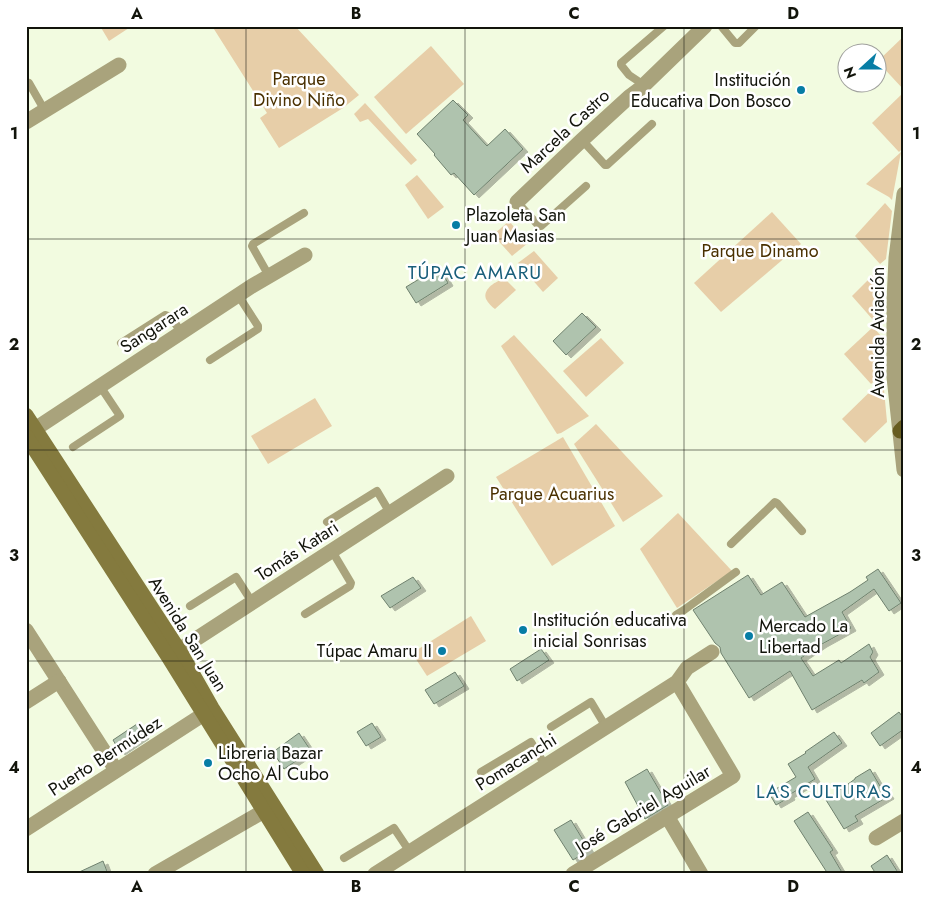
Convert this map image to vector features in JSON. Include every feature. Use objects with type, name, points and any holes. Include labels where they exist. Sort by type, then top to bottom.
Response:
[{"type":"street","name":"Marcela Castro","points":[[518,202],[705,26]]},
{"type":"street","points":[[26,122],[119,65]]},
{"type":"street","name":"Avenida Aviación","points":[[904,194],[896,258],[894,301],[894,377],[902,429],[904,470]]},
{"type":"street","name":"Sangarara","points":[[29,434],[238,295],[305,255]]},
{"type":"street","name":"Avenida San Juan","points":[[26,415],[29,434],[174,654],[212,708],[317,874]]},
{"type":"street","name":"Tomás Katari","points":[[174,654],[447,476]]},
{"type":"street","points":[[26,630],[116,770]]},
{"type":"street","name":"Pomacanchi","points":[[375,874],[677,682],[687,668],[712,652]]},
{"type":"street","name":"Avenida San Juan","points":[[174,654],[204,714],[303,874]]},
{"type":"street","points":[[26,702],[59,681]]},
{"type":"street","name":"José Gabriel Aguilar","points":[[573,874],[733,776],[677,682]]},
{"type":"street","name":"Puerto Bermúdez","points":[[26,829],[204,714]]},
{"type":"street","points":[[155,874],[264,811]]},
{"type":"street","points":[[667,816],[701,874]]},
{"type":"street","points":[[876,838],[904,821]]},
{"type":"lane","points":[[644,85],[629,75],[621,65],[621,62],[664,26]]},
{"type":"lane","points":[[720,26],[735,43],[739,43],[756,26]]},
{"type":"lane","points":[[26,85],[28,83],[45,110]]},
{"type":"lane","points":[[582,140],[607,165],[652,124]]},
{"type":"lane","points":[[518,202],[541,226],[586,186]]},
{"type":"lane","points":[[269,276],[252,246],[253,244],[304,213]]},
{"type":"lane","points":[[210,360],[258,329],[258,326],[238,295]]},
{"type":"lane","points":[[121,343],[166,315],[171,317],[181,333]]},
{"type":"lane","points":[[72,447],[120,416],[100,386]]},
{"type":"lane","points":[[327,522],[377,491],[390,513]]},
{"type":"lane","points":[[731,544],[775,502],[802,531]]},
{"type":"lane","points":[[304,614],[350,586],[351,583],[332,551]]},
{"type":"lane","points":[[676,614],[736,572]]},
{"type":"lane","points":[[190,606],[236,577],[252,602]]},
{"type":"lane","points":[[551,727],[593,702],[606,727]]},
{"type":"lane","points":[[481,772],[531,742],[546,765]]},
{"type":"lane","points":[[344,858],[394,828],[410,852]]},
{"type":"green space","points":[[100,26],[132,26],[109,41]]},
{"type":"green space","name":"Parque Divino Niño","points":[[212,26],[295,26],[359,95],[343,108],[279,148],[260,118],[267,113]]},
{"type":"green space","points":[[904,36],[904,90],[888,73],[888,51]]},
{"type":"green space","points":[[431,46],[464,84],[406,134],[374,97]]},
{"type":"green space","points":[[903,93],[904,144],[899,152],[872,123]]},
{"type":"green space","points":[[365,103],[417,160],[411,165],[368,119],[360,122],[354,114]]},
{"type":"green space","points":[[901,152],[892,200],[866,184]]},
{"type":"green space","points":[[417,175],[444,207],[428,219],[405,185]]},
{"type":"green space","points":[[885,203],[892,211],[886,259],[880,264],[855,236]]},
{"type":"green space","name":"Parque Dinamo","points":[[772,212],[801,244],[721,312],[694,283]]},
{"type":"green space","points":[[509,221],[528,243],[512,256],[493,235]]},
{"type":"green space","points":[[534,251],[558,278],[543,292],[518,263]]},
{"type":"green space","points":[[883,265],[881,329],[852,296]]},
{"type":"green space","points":[[505,279],[516,290],[495,309],[486,299],[486,292],[494,283]]},
{"type":"green space","points":[[873,327],[882,337],[883,373],[871,384],[844,354]]},
{"type":"green space","points":[[514,335],[589,416],[557,434],[501,346]]},
{"type":"green space","points":[[601,338],[624,363],[586,397],[563,371]]},
{"type":"green space","points":[[883,379],[887,422],[865,443],[842,419]]},
{"type":"green space","points":[[315,398],[332,426],[268,464],[251,436]]},
{"type":"green space","points":[[596,424],[663,496],[623,522],[574,444]]},
{"type":"green space","name":"Parque Acuarius","points":[[563,437],[615,526],[552,566],[496,477]]},
{"type":"green space","points":[[678,513],[732,571],[677,608],[640,549]]},
{"type":"green space","points":[[471,616],[486,641],[427,676],[412,653]]},
{"type":"building","points":[[453,100],[468,115],[463,120],[487,146],[505,129],[523,149],[474,195],[454,173],[451,175],[417,134]]},
{"type":"building","points":[[439,267],[448,283],[416,303],[406,287]]},
{"type":"building","points":[[582,313],[596,327],[566,355],[553,341]]},
{"type":"building","points":[[878,569],[901,603],[889,611],[874,589],[842,612],[851,628],[801,658],[813,676],[839,660],[841,663],[869,644],[873,652],[870,657],[879,672],[864,683],[862,680],[812,710],[790,671],[749,698],[721,653],[720,647],[715,643],[693,610],[748,575],[761,595],[782,582],[805,617],[850,592],[868,580],[866,577]]},
{"type":"building","points":[[413,577],[421,588],[390,608],[381,596]]},
{"type":"building","points":[[541,649],[549,660],[517,681],[510,669]]},
{"type":"building","points":[[455,672],[464,686],[434,704],[425,690]]},
{"type":"building","points":[[899,712],[904,719],[904,729],[880,746],[871,733]]},
{"type":"building","points":[[372,723],[381,737],[366,746],[357,732]]},
{"type":"building","points":[[137,724],[144,736],[120,752],[113,740]]},
{"type":"building","points":[[834,732],[842,743],[808,767],[815,779],[776,805],[769,793],[796,777],[788,764]]},
{"type":"building","points":[[299,733],[311,751],[284,769],[273,752]]},
{"type":"building","points":[[647,769],[668,805],[645,819],[625,782]]},
{"type":"building","points":[[870,769],[880,786],[882,784],[889,796],[855,816],[858,821],[844,829],[826,800]]},
{"type":"building","points":[[808,812],[833,850],[830,852],[843,874],[828,874],[794,821]]},
{"type":"building","points":[[571,820],[589,850],[573,860],[554,830]]},
{"type":"building","points":[[887,855],[899,874],[876,874],[871,866]]},
{"type":"building","points":[[103,861],[108,874],[75,874]]},
{"type":"place","name":"Institución Educativa Don Bosco","points":[[801,90]]},
{"type":"place","name":"Plazoleta San Juan Masias","points":[[456,225]]},
{"type":"place","name":"Institución educativa inicial Sonrisas","points":[[523,630]]},
{"type":"place","name":"Mercado La Libertad","points":[[749,636]]},
{"type":"place","name":"Túpac Amaru II","points":[[442,651]]},
{"type":"place","name":"Libreria Bazar Ocho Al Cubo","points":[[208,763]]},
{"type":"district","name":"TÚPAC AMARU","points":[[475,272]]},
{"type":"district","name":"LAS CULTURAS","points":[[824,791]]}]
